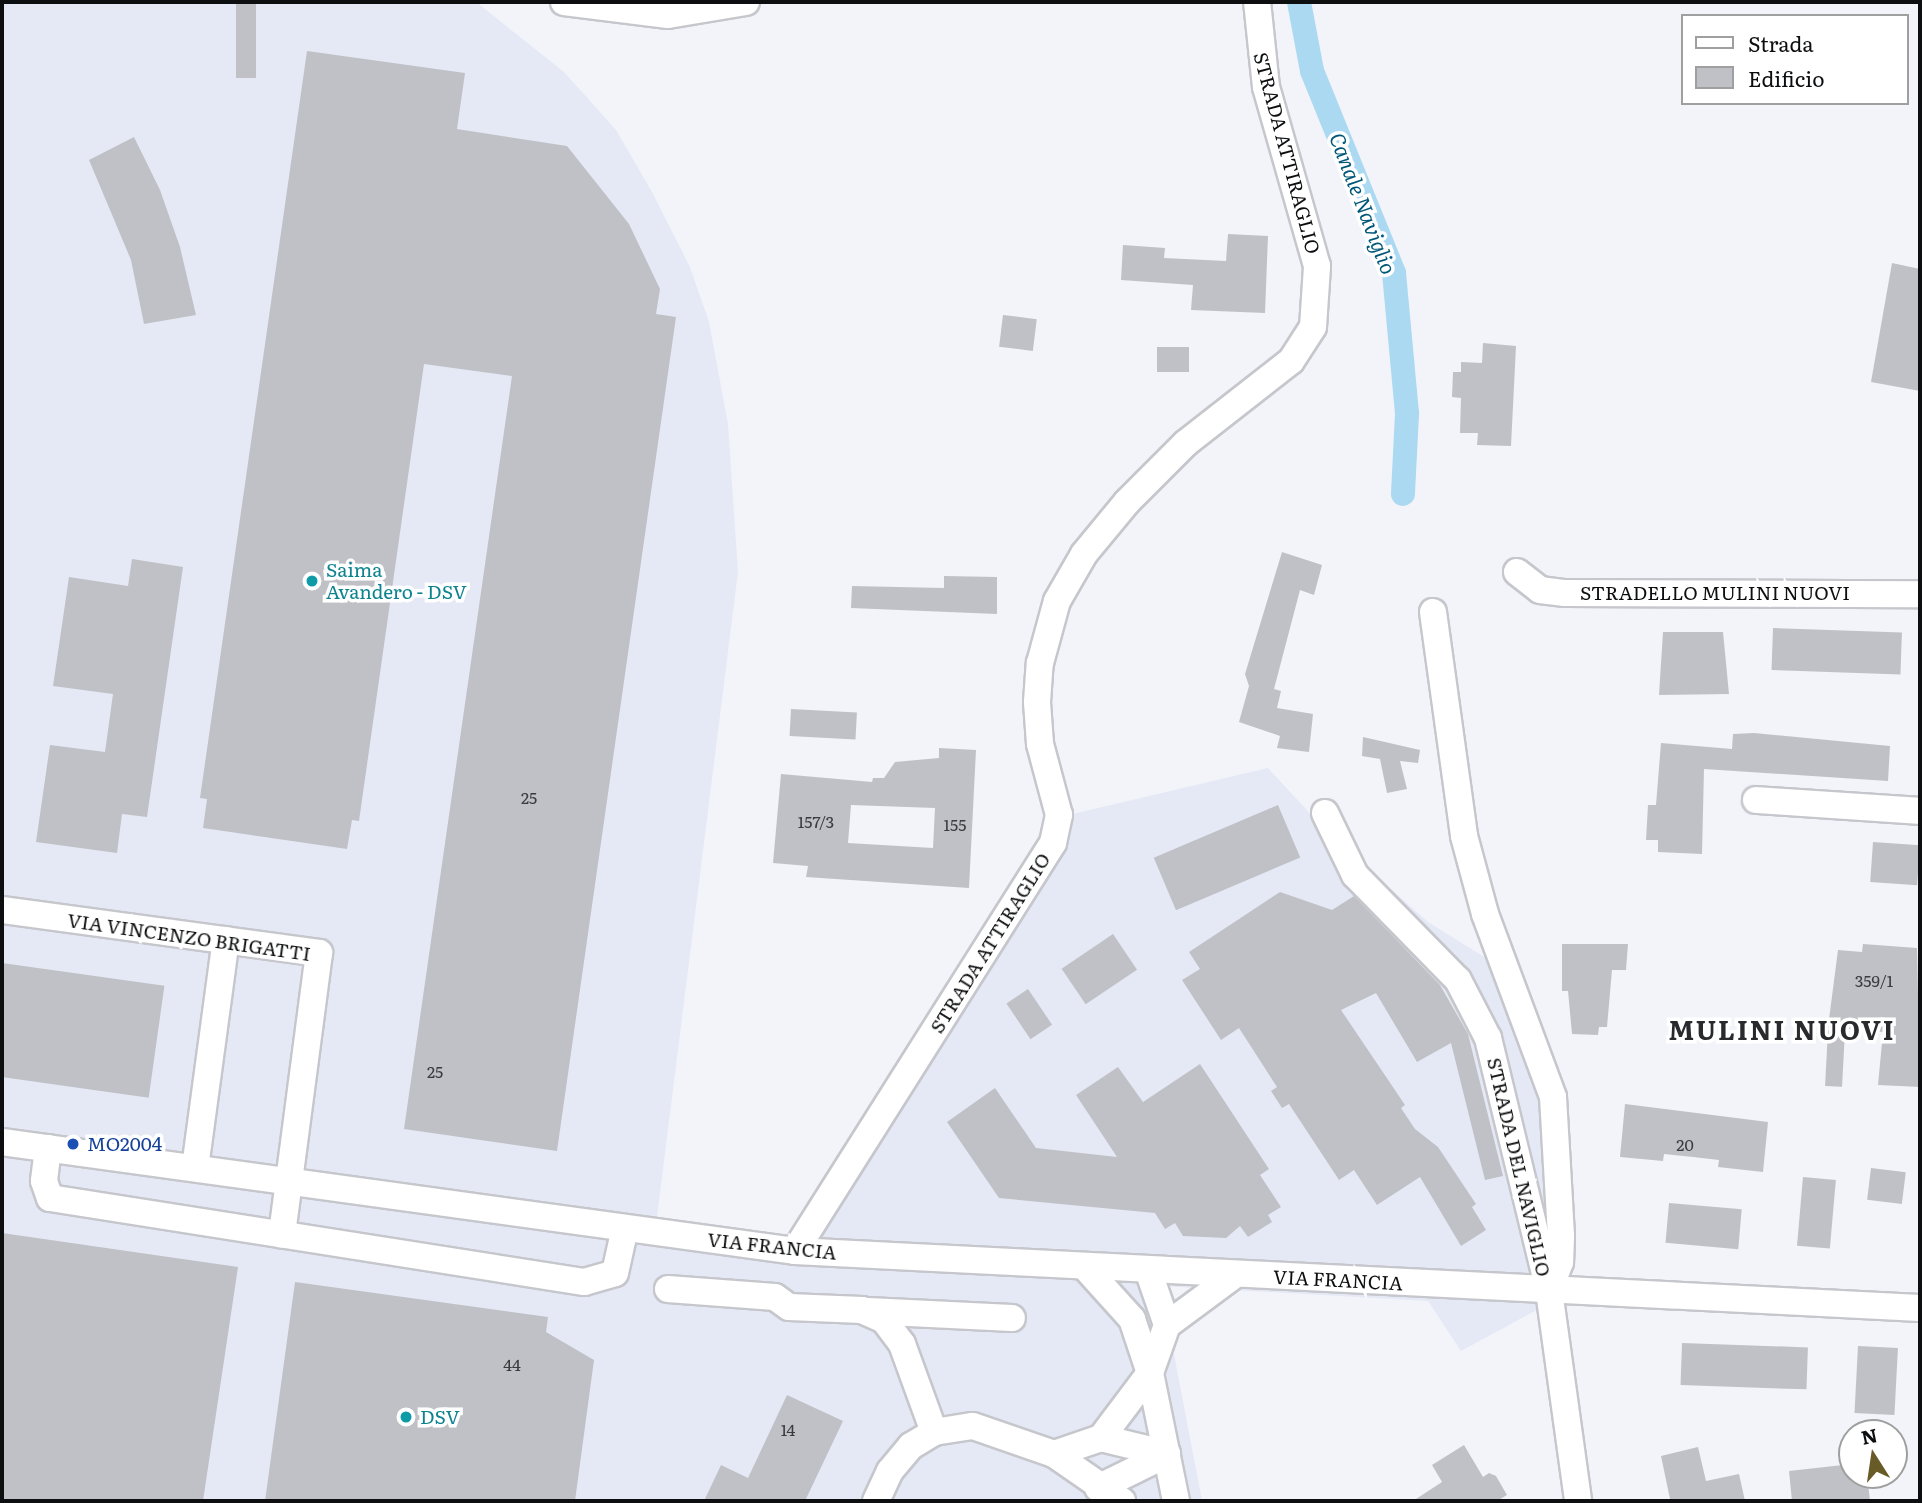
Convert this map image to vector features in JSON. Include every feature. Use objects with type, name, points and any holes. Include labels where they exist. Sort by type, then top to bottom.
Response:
[{"type":"street","points":[[564,2],[667,15],[747,2]]},
{"type":"street","name":"STRADA ATTIRAGLIO","points":[[795,1251],[1053,843],[1059,815],[1040,744],[1037,702],[1040,663],[1057,601],[1084,554],[1127,502],[1186,443],[1292,361],[1314,327],[1317,266],[1264,76],[1257,2]]},
{"type":"street","name":"STRADELLO MULINI NUOVI","points":[[1517,572],[1540,590],[1565,593],[1920,594]]},
{"type":"street","points":[[1433,612],[1464,836],[1485,914],[1553,1097],[1561,1236],[1560,1262],[1549,1291],[1577,1501]]},
{"type":"street","points":[[1756,800],[1920,811]]},
{"type":"street","name":"STRADA DEL NAVIGLIO","points":[[1325,813],[1355,876],[1458,980],[1479,1016],[1503,1089],[1521,1192],[1549,1291],[1920,1308]]},
{"type":"street","name":"VIA VINCENZO BRIGATTI","points":[[2,910],[319,953],[286,1181]]},
{"type":"street","points":[[195,1168],[226,940]]},
{"type":"street","name":"VIA FRANCIA","points":[[2,1142],[795,1251],[1549,1291]]},
{"type":"street","points":[[48,1148],[44,1181],[50,1199],[584,1282],[615,1273],[625,1228]]},
{"type":"street","points":[[282,1235],[286,1181]]},
{"type":"street","points":[[1085,1266],[1132,1320],[1150,1373],[1176,1501]]},
{"type":"street","points":[[1132,1320],[1148,1270]]},
{"type":"street","points":[[1148,1270],[1167,1325]]},
{"type":"street","points":[[1101,1438],[1150,1373],[1167,1325],[1236,1275]]},
{"type":"street","points":[[668,1289],[775,1297],[779,1303],[800,1308],[1012,1318]]},
{"type":"street","points":[[862,1310],[884,1320],[895,1332],[933,1432]]},
{"type":"street","points":[[876,1501],[899,1458],[933,1432],[973,1426],[989,1428],[1054,1454],[1098,1488],[1122,1501]]},
{"type":"street","points":[[1054,1454],[1101,1438],[1167,1454]]},
{"type":"street","points":[[1098,1488],[1167,1454]]},
{"type":"shaded area","points":[[2,2],[476,2],[564,72],[616,130],[652,192],[690,267],[709,322],[728,424],[738,572],[657,1217],[788,1237],[1060,817],[1268,768],[1329,834],[1428,922],[1494,963],[1539,1075],[1557,1299],[1461,1351],[1428,1301],[1161,1286],[1202,1501],[2,1501]]},
{"type":"building","points":[[236,2],[256,2],[256,78],[236,78]]},
{"type":"building","points":[[307,51],[465,73],[457,129],[567,146],[629,224],[660,289],[656,314],[676,317],[557,1151],[404,1129],[512,376],[424,364],[359,821],[352,820],[347,849],[203,828],[207,799],[200,798]]},
{"type":"building","points":[[134,137],[160,190],[180,247],[196,315],[144,324],[131,260],[89,160]]},
{"type":"building","points":[[1228,234],[1268,236],[1265,313],[1191,310],[1193,285],[1121,280],[1123,245],[1165,248],[1164,258],[1226,261]]},
{"type":"building","points":[[1892,263],[1920,269],[1920,391],[1871,382]]},
{"type":"building","points":[[1003,315],[1037,319],[1033,351],[999,347]]},
{"type":"building","points":[[1483,343],[1516,346],[1511,446],[1477,445],[1478,433],[1460,433],[1461,398],[1452,397],[1453,372],[1461,372],[1461,362],[1482,363]]},
{"type":"building","points":[[1157,347],[1189,347],[1189,372],[1157,372]]},
{"type":"building","points":[[1282,552],[1322,565],[1314,595],[1300,590],[1274,689],[1281,691],[1277,708],[1313,714],[1309,752],[1277,748],[1280,736],[1239,722],[1249,686],[1245,674]]},
{"type":"building","points":[[132,559],[183,567],[147,817],[122,814],[117,853],[36,842],[50,745],[105,752],[113,694],[53,686],[69,577],[128,586]]},
{"type":"building","points":[[944,576],[997,577],[997,614],[851,608],[852,586],[944,588]]},
{"type":"building","points":[[1773,628],[1902,633],[1900,674],[1772,670]]},
{"type":"building","points":[[1663,632],[1723,632],[1729,694],[1659,695]]},
{"type":"building","points":[[791,709],[857,712],[855,739],[790,736]]},
{"type":"building","points":[[1754,733],[1890,746],[1888,781],[1704,769],[1702,854],[1658,852],[1658,840],[1646,840],[1648,805],[1656,805],[1661,743],[1732,749],[1733,734]]},
{"type":"building","points":[[1363,737],[1420,750],[1418,763],[1400,761],[1407,789],[1387,793],[1380,759],[1362,756]]},
{"type":"building","points":[[939,748],[976,750],[969,888],[806,877],[808,866],[773,863],[781,774],[872,782],[873,778],[884,778],[895,762],[939,758]],"holes":[[[851,805],[935,808],[933,848],[848,843]]]},
{"type":"building","points":[[1278,805],[1300,857],[1176,910],[1154,858]]},
{"type":"building","points":[[1873,842],[1920,845],[1917,885],[1870,882]]},
{"type":"building","points":[[1280,892],[1332,910],[1354,896],[1440,985],[1468,1034],[1503,1176],[1485,1180],[1451,1043],[1417,1062],[1376,993],[1341,1010],[1405,1105],[1401,1108],[1415,1129],[1438,1147],[1476,1204],[1472,1207],[1486,1230],[1461,1246],[1420,1177],[1377,1205],[1354,1170],[1339,1180],[1289,1104],[1282,1108],[1271,1091],[1277,1087],[1239,1028],[1221,1040],[1182,980],[1200,969],[1189,952]]},
{"type":"building","points":[[1113,934],[1137,970],[1086,1004],[1062,969]]},
{"type":"building","points":[[1562,944],[1628,944],[1626,970],[1612,970],[1607,1027],[1599,1027],[1598,1035],[1572,1034],[1568,991],[1562,991]]},
{"type":"building","points":[[1863,944],[1917,948],[1920,1087],[1878,1085],[1883,1032],[1828,1027],[1838,950],[1862,952]]},
{"type":"building","points":[[2,963],[164,986],[149,1098],[2,1077]]},
{"type":"building","points":[[1028,989],[1052,1025],[1030,1039],[1006,1004]]},
{"type":"building","points":[[1828,1030],[1845,1031],[1842,1087],[1825,1086]]},
{"type":"building","points":[[1200,1064],[1269,1169],[1260,1175],[1281,1207],[1268,1215],[1272,1222],[1248,1237],[1240,1226],[1226,1238],[1183,1236],[1175,1223],[1165,1229],[1155,1213],[999,1198],[947,1122],[995,1088],[1036,1148],[1117,1157],[1076,1095],[1118,1067],[1143,1102]]},
{"type":"building","points":[[1625,1104],[1768,1122],[1763,1172],[1718,1167],[1719,1160],[1693,1157],[1664,1154],[1663,1161],[1620,1157]]},
{"type":"building","points":[[1871,1168],[1906,1172],[1902,1204],[1867,1200]]},
{"type":"building","points":[[1803,1177],[1836,1180],[1830,1249],[1797,1246]]},
{"type":"building","points":[[1669,1203],[1742,1209],[1738,1249],[1666,1243]]},
{"type":"building","points":[[2,1233],[238,1267],[203,1501],[2,1501]]},
{"type":"building","name":"DSV","points":[[295,1282],[548,1317],[546,1332],[594,1360],[575,1501],[265,1501]]},
{"type":"building","points":[[1682,1343],[1808,1347],[1806,1389],[1681,1385]]},
{"type":"building","points":[[1858,1346],[1898,1348],[1894,1415],[1854,1413]]},
{"type":"building","points":[[787,1395],[843,1421],[805,1501],[704,1501],[721,1465],[748,1478]]},
{"type":"building","points":[[1464,1445],[1483,1477],[1489,1473],[1496,1476],[1507,1495],[1497,1501],[1413,1501],[1442,1482],[1432,1465]]},
{"type":"building","points":[[1698,1447],[1706,1481],[1739,1474],[1745,1501],[1670,1499],[1661,1456]]},
{"type":"building","points":[[1838,1466],[1838,1489],[1869,1489],[1870,1501],[1792,1501],[1789,1471]]},
{"type":"waterway","name":"Canale Naviglio","points":[[1299,2],[1312,71],[1394,273],[1407,414],[1403,494]]},
{"type":"place","name":"Saima Avandero - DSV","points":[[312,581]]},
{"type":"place","name":"MO2004","points":[[73,1144]]},
{"type":"place","name":"DSV","points":[[406,1417]]},
{"type":"district","name":"MULINI NUOVI","points":[[1782,1029]]}]
